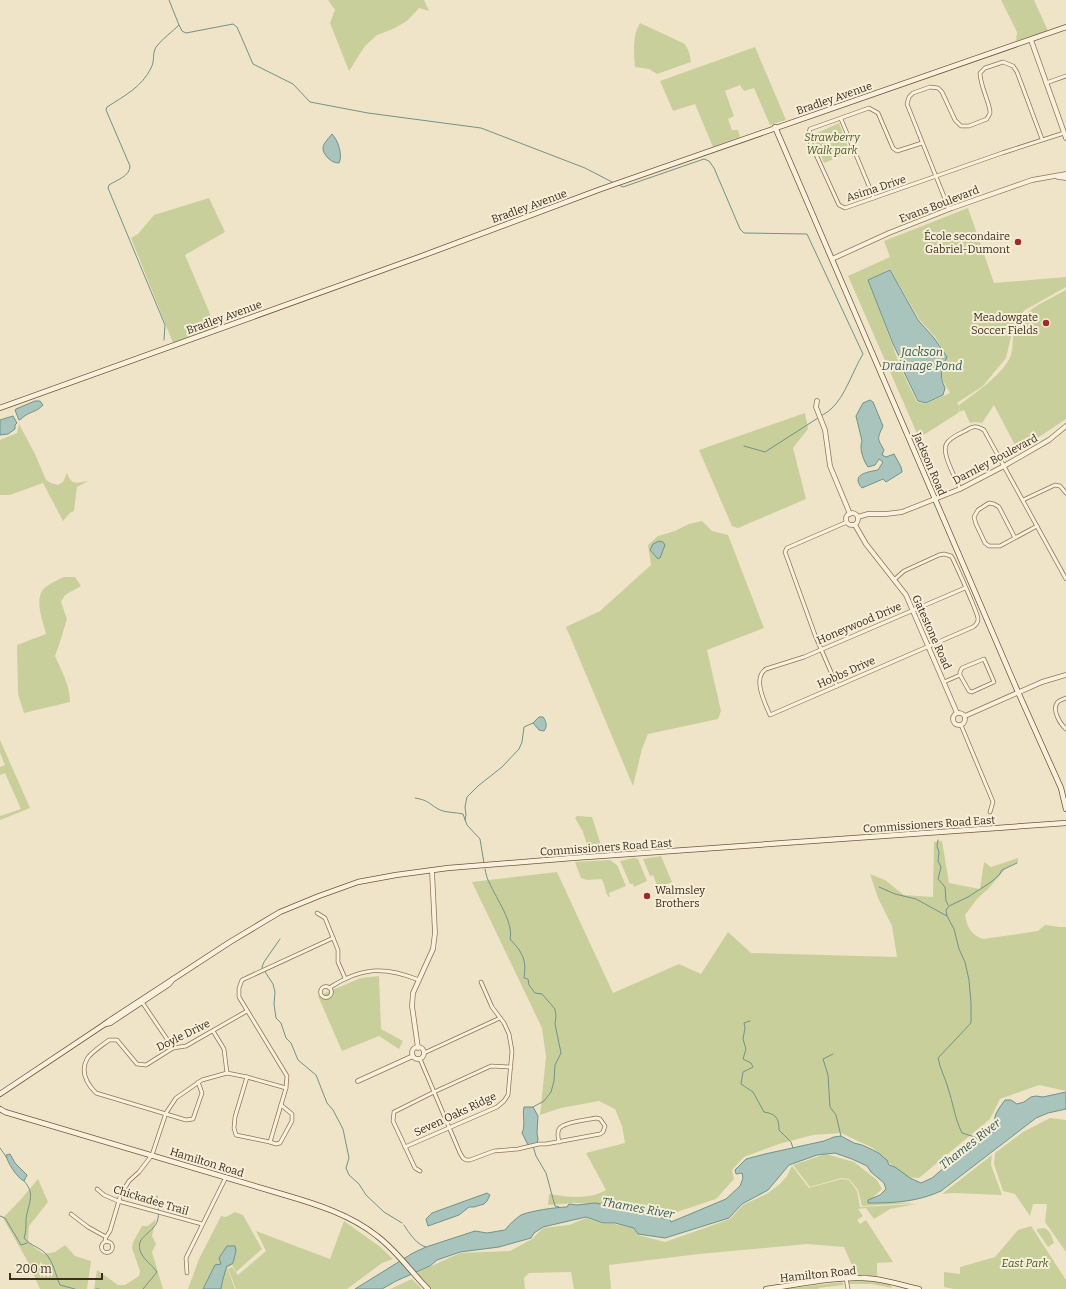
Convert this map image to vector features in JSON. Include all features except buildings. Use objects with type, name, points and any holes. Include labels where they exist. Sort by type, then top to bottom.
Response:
[{"type":"main road","name":"Bradley Avenue","points":[[0,408],[419,257],[620,182],[1066,27]]},
{"type":"main road","name":"Jackson Road","points":[[775,128],[1018,692],[1061,788],[1066,809]]},
{"type":"main road","name":"Commissioners Road East","points":[[0,1094],[168,981],[280,912],[312,898],[358,882],[396,874],[448,868],[578,857],[1066,823]]},
{"type":"main road","name":"Commissioners Road East","points":[[105,1024],[110,1023],[142,1002],[169,984],[173,979]]},
{"type":"main road","name":"Hamilton Road","points":[[0,1109],[2,1112],[226,1177],[330,1210],[376,1235],[398,1256],[428,1289]]},
{"type":"main road","name":"Hamilton Road","points":[[766,1289],[846,1278],[862,1278],[920,1289]]},
{"type":"street","points":[[1031,40],[1066,138]]},
{"type":"street","points":[[949,209],[908,104],[909,98],[913,93],[930,87],[938,88],[942,92],[955,120],[961,126],[970,126],[987,119],[990,114],[990,109],[980,81],[980,74],[984,68],[1003,62],[1013,66],[1017,72],[1042,139]]},
{"type":"street","points":[[1046,83],[1066,76]]},
{"type":"street","name":"Asima Drive","points":[[922,143],[897,151],[893,148],[878,112],[869,108],[810,129],[808,137],[839,205],[845,208],[1042,139],[1064,133]]},
{"type":"street","points":[[841,119],[874,198]]},
{"type":"street","name":"Evans Boulevard","points":[[832,259],[889,233],[949,209],[1032,180],[1066,174]]},
{"type":"street","name":"Evans Boulevard","points":[[1056,176],[1066,178]]},
{"type":"street","points":[[817,402],[816,407],[825,430],[830,466],[850,514]]},
{"type":"street","points":[[960,489],[945,453],[946,444],[949,440],[973,426],[979,426],[984,430],[1065,577]]},
{"type":"street","name":"Darnley Boulevard","points":[[858,517],[868,514],[902,512],[960,489],[1049,440],[1066,427]]},
{"type":"street","points":[[1023,500],[1055,485],[1060,486],[1066,493]]},
{"type":"street","points":[[1015,538],[999,507],[989,503],[978,510],[974,517],[976,524],[984,543],[989,546],[1000,546],[1015,538],[1037,526]]},
{"type":"street","points":[[847,522],[849,525],[855,525],[858,522],[858,517],[856,514],[850,514]]},
{"type":"street","points":[[847,522],[847,516],[850,514]]},
{"type":"street","points":[[837,686],[821,650],[786,552],[787,548],[847,522]]},
{"type":"street","name":"Gatestone Road","points":[[855,525],[866,544],[895,579],[906,595],[957,713]]},
{"type":"street","points":[[895,579],[904,571],[939,555],[947,554],[953,559],[965,588]]},
{"type":"street","name":"Honeywood Drive","points":[[770,715],[763,700],[759,678],[760,674],[766,669],[804,657],[965,588]]},
{"type":"street","name":"Hobbs Drive","points":[[770,715],[973,627],[977,624],[978,617],[965,588]]},
{"type":"street","points":[[984,658],[994,682],[969,692],[960,675],[962,668],[984,658]]},
{"type":"street","points":[[944,682],[960,675]]},
{"type":"street","points":[[965,716],[1042,682],[1066,675]]},
{"type":"street","points":[[1066,698],[1059,701],[1056,704],[1055,709],[1061,724],[1066,729]]},
{"type":"street","points":[[961,725],[956,724],[953,721],[953,716],[960,712],[965,716]]},
{"type":"street","points":[[961,725],[965,721],[965,716]]},
{"type":"street","points":[[961,725],[993,802],[990,812]]},
{"type":"street","points":[[418,1048],[412,1006],[413,993],[433,949],[435,933],[432,871]]},
{"type":"street","points":[[317,913],[325,918],[338,950],[338,962],[345,978]]},
{"type":"street","points":[[270,1142],[286,1088],[287,1076],[239,998],[239,988],[242,980],[333,938]]},
{"type":"street","points":[[329,988],[345,978],[366,972],[385,970],[419,980]]},
{"type":"street","name":"Seven Oaks Ridge","points":[[405,1147],[498,1107],[508,1095],[512,1051],[509,1034],[504,1023],[492,1007],[481,982]]},
{"type":"street","points":[[142,1002],[173,1048]]},
{"type":"street","name":"Doyle Drive","points":[[166,1113],[96,1093],[88,1085],[84,1072],[87,1058],[109,1040],[117,1040],[137,1064],[146,1065],[173,1048],[186,1046],[247,1011]]},
{"type":"street","points":[[420,1059],[424,1056],[424,1053],[500,1018]]},
{"type":"street","points":[[213,1031],[224,1049],[227,1073]]},
{"type":"street","points":[[418,1048],[423,1050],[424,1053]]},
{"type":"street","points":[[413,1056],[413,1051],[418,1048]]},
{"type":"street","points":[[413,1056],[420,1059],[460,1153],[466,1160],[470,1160],[494,1151],[518,1149],[525,1146],[559,1142],[600,1134],[603,1132],[604,1126],[600,1119],[596,1118],[566,1124],[560,1127],[558,1131],[559,1142]]},
{"type":"street","points":[[358,1081],[413,1056]]},
{"type":"street","points":[[420,1171],[415,1168],[393,1121],[394,1112],[491,1066],[511,1067]]},
{"type":"street","points":[[71,1214],[105,1239],[112,1225],[118,1200],[129,1181],[139,1172],[152,1155],[166,1113],[176,1098],[198,1082],[227,1073],[286,1088]]},
{"type":"street","points":[[247,1077],[235,1117],[234,1128],[236,1135],[276,1144],[280,1143],[292,1121],[292,1114],[281,1106]]},
{"type":"street","points":[[166,1113],[186,1120],[193,1119],[202,1093],[198,1082]]},
{"type":"street","points":[[187,1273],[186,1258],[202,1224],[218,1197],[226,1177]]},
{"type":"street","name":"Chickadee Trail","points":[[97,1189],[104,1195],[118,1200],[202,1224]]},
{"type":"street","points":[[846,1278],[848,1289]]},
{"type":"street","points":[[894,1283],[894,1289]]},
{"type":"green space","points":[[328,0],[424,0],[429,11],[419,8],[407,21],[393,29],[377,35],[365,46],[349,71],[330,23],[335,10]]},
{"type":"green space","points":[[1001,0],[1034,0],[1048,31],[1016,41],[1017,32]]},
{"type":"green space","points":[[640,23],[685,44],[689,52],[691,62],[657,74],[649,69],[635,67],[635,39],[637,28]]},
{"type":"green space","points":[[755,47],[786,120],[770,125],[754,88],[744,91],[740,85],[725,91],[734,116],[728,119],[732,130],[738,130],[740,137],[713,147],[695,104],[673,111],[660,81]]},
{"type":"green space","name":"Strawberry Walk park","points":[[839,123],[850,152],[824,163],[813,135]]},
{"type":"green space","points":[[209,198],[225,232],[185,255],[216,328],[173,343],[131,238],[138,234],[154,215]]},
{"type":"green space","points":[[968,208],[994,283],[1066,277],[1066,287],[1025,310],[1015,320],[1006,358],[983,386],[957,403],[960,407],[958,413],[919,438],[848,276],[890,257],[884,241]],"holes":[[[890,269],[919,319],[935,337],[947,357],[942,376],[950,393],[926,404],[917,402],[902,371],[868,280]]]},
{"type":"green space","points":[[1066,290],[1066,419],[1018,451],[994,405],[982,423],[970,423],[964,410],[959,412],[959,405],[996,376],[1008,362],[1012,351],[1014,329],[1018,322],[1028,312],[1040,304]]},
{"type":"green space","points":[[805,413],[808,429],[793,448],[806,499],[738,528],[732,526],[699,450]]},
{"type":"green space","points":[[19,424],[35,454],[46,480],[58,485],[63,482],[67,473],[71,480],[75,483],[88,481],[77,487],[74,511],[70,513],[63,521],[43,483],[10,495],[0,495],[0,440],[17,433]]},
{"type":"green space","points":[[702,521],[712,531],[728,535],[764,628],[707,650],[721,711],[718,719],[648,734],[642,749],[633,786],[566,627],[600,611],[651,565],[648,545],[658,536],[675,531],[689,524]]},
{"type":"green space","points":[[64,577],[75,577],[81,586],[65,595],[61,602],[67,619],[55,656],[67,684],[70,702],[24,713],[18,694],[17,645],[46,634],[41,615],[39,602],[40,596],[47,586]]},
{"type":"green space","points":[[0,740],[30,808],[0,820],[0,816],[21,809],[5,773],[0,775],[0,767],[5,765],[0,753]]},
{"type":"green space","points":[[577,816],[592,817],[602,848],[588,848],[583,832],[575,818]]},
{"type":"green space","points":[[942,841],[949,883],[980,889],[984,862],[991,867],[1018,858],[1018,862],[1006,868],[989,888],[977,899],[965,915],[968,927],[975,935],[983,939],[1038,931],[1045,925],[1066,927],[1066,1091],[1039,1085],[1000,1099],[990,1119],[919,1178],[905,1177],[873,1148],[841,1133],[813,1135],[779,1144],[744,1157],[732,1170],[734,1179],[716,1199],[659,1218],[619,1205],[575,1203],[548,1205],[549,1194],[578,1197],[592,1195],[606,1190],[586,1153],[625,1143],[622,1126],[615,1109],[599,1101],[561,1108],[540,1115],[546,1057],[542,1028],[472,882],[557,872],[613,993],[679,964],[701,974],[728,932],[751,953],[897,957],[892,926],[878,898],[870,874],[885,880],[904,895],[933,897],[934,842]]},
{"type":"green space","points":[[661,856],[672,882],[658,888],[653,875],[650,876],[643,859]]},
{"type":"green space","points":[[633,858],[638,859],[647,881],[634,887],[633,884],[630,884],[620,861]]},
{"type":"green space","points":[[610,860],[617,865],[626,886],[609,893],[609,897],[601,879],[587,880],[581,878],[575,862]]},
{"type":"green space","points":[[379,976],[381,1029],[403,1041],[399,1049],[379,1036],[342,1051],[318,996],[361,978]]},
{"type":"green space","points":[[1050,1118],[1066,1120],[1066,1252],[1045,1222],[1047,1204],[1033,1204],[1030,1216],[1015,1194],[1003,1191],[994,1164],[995,1153],[1023,1132]]},
{"type":"green space","points":[[826,1154],[854,1162],[877,1180],[882,1189],[868,1202],[917,1203],[862,1206],[858,1190],[849,1179],[841,1178],[810,1187],[793,1165]]},
{"type":"green space","points":[[992,1155],[991,1165],[1002,1195],[942,1194]]},
{"type":"green space","points":[[792,1166],[809,1188],[841,1179],[849,1180],[857,1191],[860,1207],[916,1204],[890,1209],[874,1219],[866,1208],[858,1209],[863,1216],[857,1220],[860,1224],[866,1220],[893,1262],[877,1263],[877,1276],[856,1275],[844,1247],[807,1244],[699,1254],[609,1265],[611,1289],[574,1289],[571,1272],[529,1273],[524,1278],[525,1289],[432,1289],[416,1273],[460,1253],[510,1251],[532,1239],[543,1228],[569,1225],[586,1218],[604,1224],[614,1224],[634,1228],[638,1235],[665,1242],[730,1219],[743,1205],[768,1193],[780,1184],[787,1176]]},
{"type":"green space","points":[[38,1179],[48,1202],[29,1226],[28,1241],[44,1254],[55,1252],[65,1245],[75,1256],[91,1261],[87,1289],[40,1289],[28,1262],[3,1218]]},
{"type":"green space","points":[[235,1212],[243,1215],[262,1249],[236,1272],[232,1265],[227,1268],[235,1289],[188,1289],[199,1259],[221,1216],[226,1217]]},
{"type":"green space","points":[[156,1219],[152,1236],[156,1244],[152,1252],[163,1289],[94,1289],[97,1270],[118,1285],[125,1285],[139,1276],[140,1271],[132,1248],[133,1242],[142,1226],[148,1226]]},
{"type":"green space","points":[[344,1221],[379,1246],[393,1259],[382,1263],[347,1289],[236,1289],[228,1269],[232,1267],[238,1275],[266,1251],[256,1231],[330,1259]]},
{"type":"green space","name":"East Park","points":[[1031,1226],[1066,1280],[1066,1289],[954,1289],[944,1287],[944,1272],[960,1274],[960,1267],[995,1257],[1018,1230]]},
{"type":"green space","points":[[1044,1228],[1052,1236],[1054,1243],[1048,1247],[1037,1231],[1037,1229]]},
{"type":"green space","points":[[412,1279],[422,1289],[390,1289]]},
{"type":"green space","points":[[862,1280],[890,1284],[892,1288],[871,1284],[849,1284],[849,1282]]},
{"type":"green space","points":[[842,1282],[844,1285],[818,1288],[819,1289],[785,1289]]},
{"type":"water","points":[[332,134],[339,148],[339,163],[330,160],[323,151],[325,143]]},
{"type":"water","name":"Jackson Drainage Pond","points":[[890,270],[918,320],[934,338],[947,357],[942,372],[942,380],[945,388],[943,395],[926,403],[918,401],[903,370],[899,356],[868,280]]},
{"type":"water","points":[[870,400],[873,402],[883,426],[879,438],[884,450],[882,455],[886,457],[894,454],[902,472],[886,482],[883,479],[862,488],[858,480],[859,477],[862,474],[878,470],[883,462],[879,459],[875,465],[868,467],[862,454],[862,441],[856,416],[863,403]]},
{"type":"water","points":[[35,401],[40,401],[43,405],[19,420],[15,410]]},
{"type":"water","points":[[13,416],[17,423],[15,425],[15,429],[8,434],[0,435],[0,420]]},
{"type":"water","points":[[659,541],[663,542],[665,545],[660,558],[658,559],[650,550],[653,544]]},
{"type":"water","points":[[539,717],[543,717],[546,723],[546,728],[544,731],[539,730],[533,723]]},
{"type":"water","points":[[1066,1092],[1066,1109],[1048,1113],[1036,1118],[941,1191],[923,1198],[896,1202],[868,1203],[868,1200],[880,1195],[886,1189],[884,1183],[871,1172],[867,1166],[835,1153],[817,1155],[789,1165],[768,1190],[742,1204],[729,1218],[665,1238],[638,1234],[634,1228],[615,1223],[603,1223],[586,1217],[543,1227],[534,1233],[531,1238],[499,1247],[460,1252],[437,1260],[430,1266],[382,1289],[355,1289],[413,1253],[426,1247],[475,1231],[487,1233],[505,1230],[521,1215],[550,1208],[567,1207],[569,1204],[577,1205],[595,1203],[657,1215],[664,1219],[669,1218],[671,1222],[726,1199],[740,1186],[743,1178],[742,1173],[736,1174],[735,1170],[746,1159],[824,1141],[834,1137],[841,1136],[854,1143],[873,1150],[887,1160],[889,1165],[921,1183],[932,1178],[951,1162],[960,1158],[995,1131],[999,1125],[998,1123],[995,1123],[996,1114],[1005,1100],[1011,1100],[1017,1104],[1024,1102],[1031,1097],[1043,1097]]},
{"type":"water","points":[[524,1107],[533,1107],[538,1116],[537,1144],[528,1145],[522,1133],[524,1127]]},
{"type":"water","points":[[10,1154],[15,1163],[27,1175],[24,1181],[15,1173],[8,1162],[6,1155]]},
{"type":"water","points":[[487,1193],[490,1195],[484,1204],[469,1207],[459,1215],[428,1226],[426,1219],[432,1213]]},
{"type":"water","points":[[227,1246],[235,1246],[236,1251],[233,1263],[226,1267],[221,1289],[203,1289],[215,1265],[221,1264],[219,1258]]},
{"type":"waterway","points":[[164,340],[165,325],[108,188],[109,185],[125,175],[130,166],[106,110],[107,107],[126,95],[143,81],[153,63],[156,47],[179,25],[169,0]]},
{"type":"waterway","points":[[179,25],[182,31],[186,33],[233,24],[237,27],[253,64],[293,84],[310,102],[368,113],[481,128],[585,168],[614,183]]},
{"type":"waterway","points":[[619,185],[623,187],[704,159],[709,161],[714,168],[740,229],[744,233],[807,234],[863,354],[845,391],[836,404],[821,416]]},
{"type":"waterway","points":[[744,446],[765,452],[818,418]]},
{"type":"waterway","points":[[465,820],[467,797],[502,767],[519,749],[522,742],[524,727],[533,723]]},
{"type":"waterway","points":[[415,798],[425,801],[438,809],[463,814],[467,825],[480,839],[484,863]]},
{"type":"waterway","points":[[938,840],[938,861],[941,867],[938,879],[945,887],[946,901],[948,905]]},
{"type":"waterway","points":[[980,1141],[975,1137],[962,1133],[938,1058],[971,1023],[969,980],[965,962],[946,910],[949,906],[968,897],[991,882],[1002,870],[1017,863]]},
{"type":"waterway","points":[[485,869],[488,880],[507,918],[511,933],[510,939],[523,956],[525,966],[524,978],[528,979],[529,985],[535,993],[542,994],[555,1009],[555,1024],[561,1053],[555,1065],[554,1081],[551,1092],[544,1101],[533,1107]]},
{"type":"waterway","points":[[879,887],[895,894],[916,899],[947,916]]},
{"type":"waterway","points":[[280,939],[262,967],[273,984],[275,992],[274,1004],[276,1018],[281,1023],[286,1038],[291,1043],[298,1060],[316,1075],[327,1103],[333,1110],[343,1129],[349,1158],[346,1168],[349,1175],[359,1184],[366,1195],[384,1212],[402,1223]]},
{"type":"waterway","points":[[750,1021],[744,1023],[745,1028],[743,1039],[746,1049],[743,1059],[751,1063],[753,1067],[743,1072],[741,1084],[753,1092],[764,1112],[776,1117],[779,1130],[791,1142],[793,1148]]},
{"type":"waterway","points":[[833,1054],[823,1059],[828,1075],[830,1107],[836,1115],[841,1136]]},
{"type":"waterway","points":[[533,1146],[536,1156],[546,1173],[555,1206],[559,1207]]},
{"type":"waterway","points":[[0,1148],[7,1158]]},
{"type":"waterway","name":"Thames River","points":[[749,1178],[764,1166]]},
{"type":"waterway","points":[[24,1181],[28,1186],[31,1196],[24,1238],[29,1243],[43,1251],[48,1257],[60,1285],[75,1289]]},
{"type":"waterway","points":[[143,1289],[157,1272],[143,1256],[139,1248],[144,1236],[155,1226],[157,1222],[159,1212],[157,1196]]},
{"type":"waterway","points":[[0,1216],[5,1218],[21,1245],[27,1243]]},
{"type":"waterway","points":[[404,1225],[416,1241],[426,1247]]},
{"type":"place","name":"École secondaire Gabriel-Dumont","points":[[1018,242]]},
{"type":"place","name":"Meadowgate Soccer Fields","points":[[1046,323]]},
{"type":"place","name":"Walmsley Brothers","points":[[647,896]]}]
